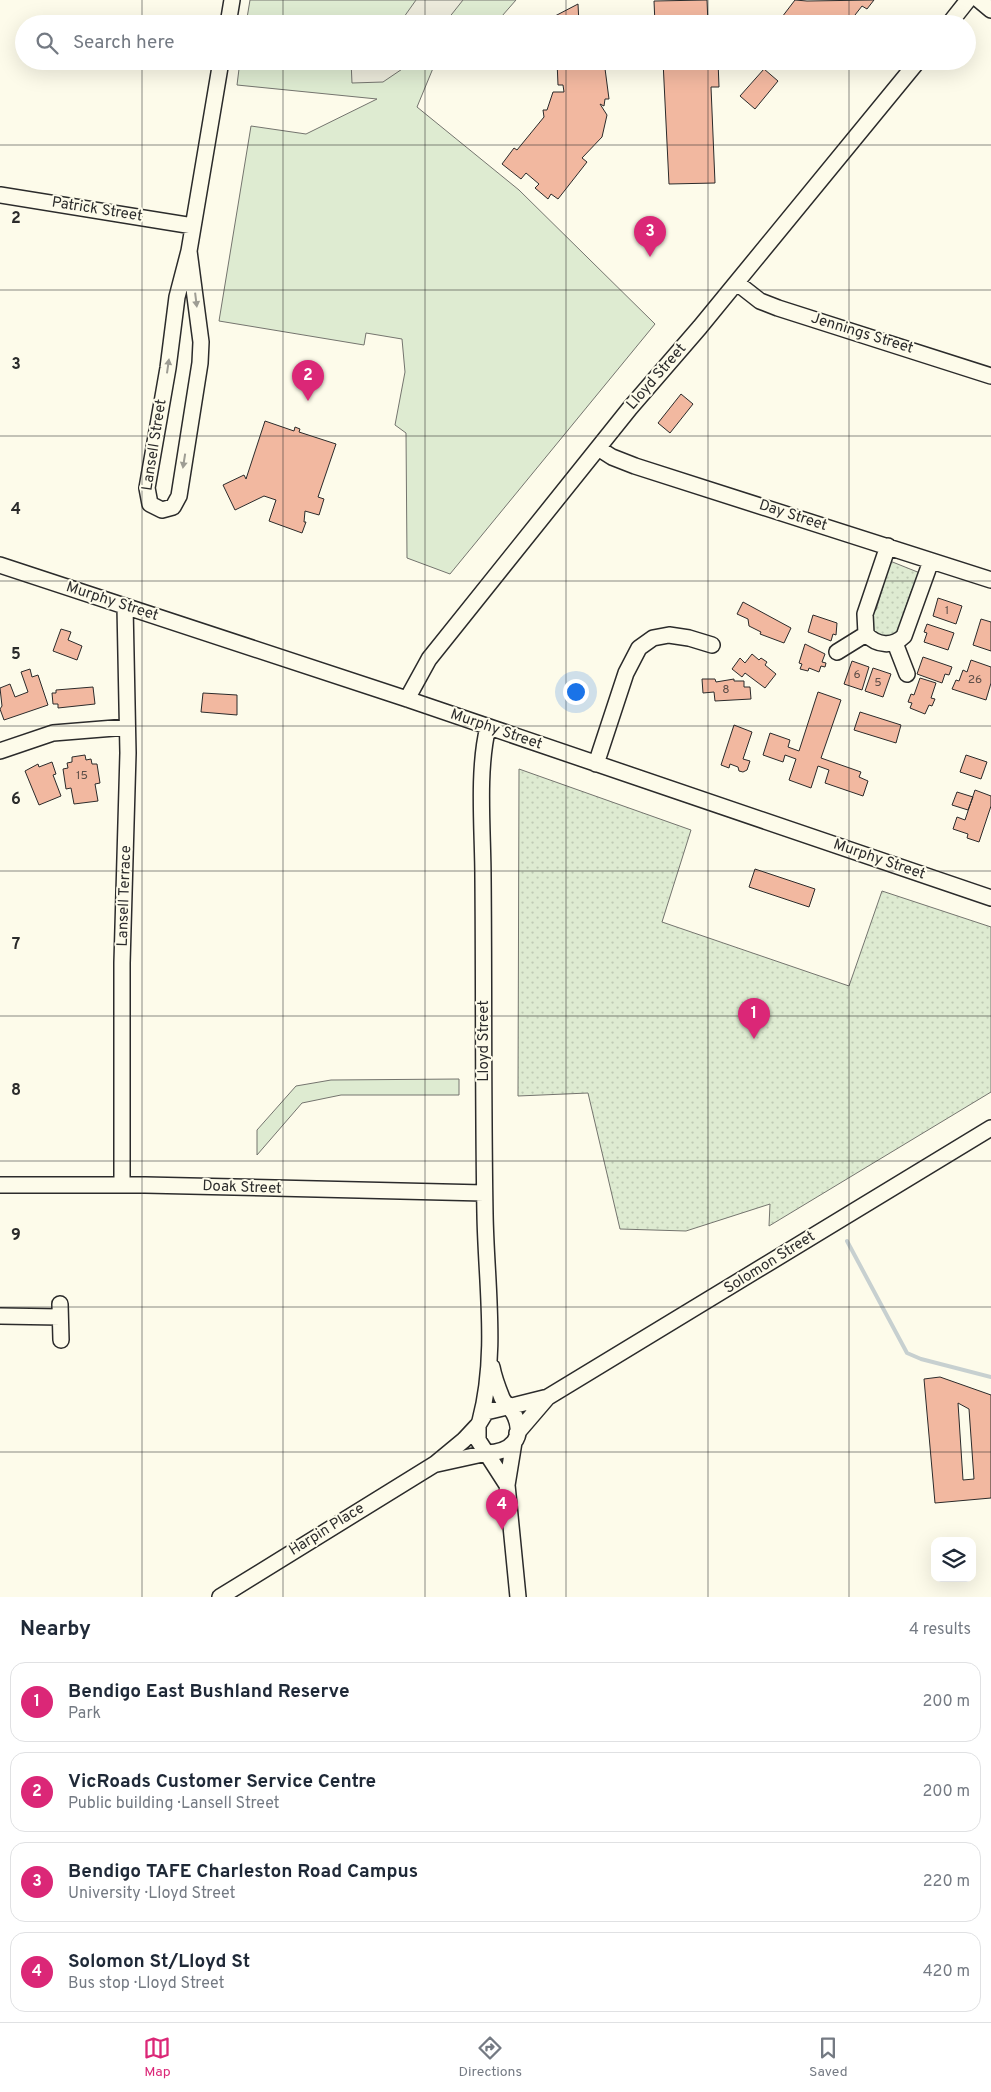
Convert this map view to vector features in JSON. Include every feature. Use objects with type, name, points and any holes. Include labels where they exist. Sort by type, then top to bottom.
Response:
[{"type":"street","points":[[230,15],[232,0]]},
{"type":"street","points":[[956,15],[968,0]]},
{"type":"street","points":[[978,0],[991,10]]},
{"type":"street","name":"Lansell Street","points":[[189,251],[201,342],[200,363],[178,496],[173,507],[162,510],[150,504],[147,488],[168,368],[177,297],[189,251],[219,70]]},
{"type":"street","name":"Lloyd Street","points":[[408,699],[429,659],[598,448],[737,283],[911,70]]},
{"type":"street","name":"Patrick Street","points":[[0,194],[193,226]]},
{"type":"street","name":"Jennings Street","points":[[737,283],[760,300],[778,308],[991,376]]},
{"type":"street","name":"Day Street","points":[[598,448],[635,466],[991,580]]},
{"type":"street","points":[[866,634],[865,614],[888,546]]},
{"type":"street","points":[[866,634],[882,643],[895,643],[906,633],[931,561]]},
{"type":"street","name":"Murphy Street","points":[[0,565],[408,699],[991,898]]},
{"type":"street","name":"Lansell Terrace","points":[[122,1185],[122,972],[126,888],[127,727],[125,606]]},
{"type":"street","points":[[838,652],[866,634]]},
{"type":"street","points":[[596,764],[626,673],[634,655],[640,648],[653,638],[669,635],[688,638],[712,646]]},
{"type":"street","points":[[895,643],[907,674]]},
{"type":"street","points":[[0,752],[53,733],[127,727]]},
{"type":"street","name":"Lloyd Street","points":[[479,1423],[486,1394],[490,1356],[484,1192],[483,758],[488,727]]},
{"type":"street","name":"Solomon Street","points":[[508,1407],[548,1397],[991,1128]]},
{"type":"street","name":"Doak Street","points":[[0,1186],[122,1185],[484,1192]]},
{"type":"street","points":[[0,1316],[60,1310],[61,1340]]},
{"type":"street","name":"Lloyd Street","points":[[490,1356],[498,1389],[508,1407]]},
{"type":"street","name":"Solomon Street","points":[[516,1438],[548,1397]]},
{"type":"street","points":[[507,1485],[478,1440],[479,1423],[486,1412],[508,1407],[516,1418],[516,1438],[507,1485],[518,1597]]},
{"type":"street","name":"Harpin Place","points":[[220,1597],[435,1464],[464,1440],[479,1423]]},
{"type":"street","points":[[487,1453],[506,1450],[516,1438]]},
{"type":"street","name":"Harpin Place","points":[[435,1464],[487,1453]]},
{"type":"green space","points":[[250,0],[516,0],[503,15],[248,15]]},
{"type":"green space","points":[[239,70],[432,70],[417,107],[519,190],[655,324],[450,574],[407,558],[406,433],[395,425],[405,372],[402,339],[366,333],[364,345],[219,321],[251,126],[306,134],[377,99],[237,85]]},
{"type":"green space","points":[[890,561],[920,573],[920,581],[912,589],[902,618],[905,624],[903,630],[888,639],[871,626],[870,612],[876,610],[883,587],[883,572]]},
{"type":"green space","points":[[519,769],[691,830],[662,922],[849,986],[882,891],[991,927],[991,1092],[769,1226],[770,1204],[686,1231],[620,1229],[588,1093],[518,1096]]},
{"type":"green space","points":[[459,1079],[459,1095],[341,1095],[302,1103],[257,1155],[257,1130],[296,1086],[331,1080]]},
{"type":"shaded area","points":[[416,0],[463,0],[451,15],[405,15]]},
{"type":"shaded area","points":[[351,70],[401,70],[383,82],[352,83]]},
{"type":"building","points":[[707,0],[708,15],[655,15],[654,1]]},
{"type":"building","points":[[795,0],[874,0],[867,9],[862,6],[855,15],[784,15]]},
{"type":"building","points":[[578,4],[579,15],[557,15]]},
{"type":"building","points":[[557,70],[605,70],[609,99],[605,99],[604,106],[600,104],[607,115],[602,137],[582,158],[587,162],[558,199],[551,194],[548,199],[535,188],[539,184],[526,173],[521,179],[502,164],[514,148],[517,150],[544,117],[543,110],[547,110],[553,92],[564,92],[563,85],[558,85]]},
{"type":"building","points":[[663,70],[718,70],[719,87],[711,87],[715,183],[669,184]]},
{"type":"building","points":[[763,70],[778,81],[755,109],[740,96]]},
{"type":"building","points":[[681,394],[693,404],[670,433],[658,423]]},
{"type":"building","points":[[265,421],[294,431],[295,427],[300,429],[299,432],[336,444],[318,497],[324,499],[319,515],[305,511],[304,522],[306,522],[302,533],[269,521],[276,500],[264,496],[235,510],[223,485],[244,475],[246,479]]},
{"type":"building","points":[[938,598],[962,606],[956,624],[933,616]]},
{"type":"building","points":[[743,602],[791,628],[784,643],[760,634],[761,632],[749,626],[748,619],[737,614]]},
{"type":"building","points":[[813,615],[837,623],[836,635],[833,634],[831,641],[808,632]]},
{"type":"building","points":[[981,619],[991,622],[991,651],[973,645]]},
{"type":"building","points":[[927,624],[954,633],[948,650],[924,642],[927,633],[924,632]]},
{"type":"building","points":[[61,629],[71,632],[68,640],[82,646],[77,660],[53,651]]},
{"type":"building","points":[[805,644],[825,654],[822,662],[826,663],[825,667],[821,666],[819,672],[809,668],[808,671],[800,669],[802,664],[799,663]]},
{"type":"building","points":[[752,654],[759,660],[761,658],[767,662],[765,665],[776,674],[765,688],[745,673],[742,677],[732,669],[740,658],[745,663]]},
{"type":"building","points":[[923,657],[952,667],[949,675],[945,674],[942,683],[917,674]]},
{"type":"building","points":[[971,660],[991,667],[991,683],[986,700],[952,689],[956,680],[959,681],[963,670],[967,672]]},
{"type":"building","points":[[852,661],[869,667],[862,690],[844,684]]},
{"type":"building","points":[[873,668],[891,674],[883,697],[865,691]]},
{"type":"building","points":[[30,669],[32,677],[38,675],[48,705],[4,720],[0,709],[2,706],[0,688],[10,684],[15,697],[28,692],[21,672]]},
{"type":"building","points":[[920,678],[936,683],[931,698],[935,699],[932,706],[929,705],[925,714],[910,708],[912,703],[908,702],[911,694],[914,695]]},
{"type":"building","points":[[702,679],[715,679],[716,682],[734,679],[734,681],[744,681],[744,687],[750,687],[751,699],[715,701],[714,692],[703,693]]},
{"type":"building","points":[[93,687],[95,704],[58,708],[58,704],[53,704],[52,693],[56,693],[56,690]]},
{"type":"building","points":[[818,692],[841,700],[821,758],[861,772],[859,777],[868,781],[863,796],[825,783],[829,770],[818,766],[811,788],[789,780],[796,759],[785,755],[783,762],[763,755],[770,733],[790,740],[788,747],[799,751]]},
{"type":"building","points":[[203,693],[237,695],[237,715],[201,712]]},
{"type":"building","points":[[860,712],[901,725],[896,743],[854,730]]},
{"type":"building","points":[[734,725],[752,732],[743,759],[750,761],[747,770],[743,772],[739,771],[738,767],[730,764],[729,768],[721,765]]},
{"type":"building","points":[[85,755],[86,760],[91,759],[92,764],[97,764],[100,783],[95,784],[98,801],[74,804],[71,788],[66,789],[63,769],[68,768],[67,763],[72,762],[72,757]]},
{"type":"building","points":[[966,755],[987,762],[981,779],[960,772]]},
{"type":"building","points":[[52,762],[56,774],[53,775],[61,796],[39,805],[25,771],[38,764],[39,767]]},
{"type":"building","points":[[975,790],[991,796],[991,806],[979,842],[967,838],[968,834],[953,829],[957,817],[965,820]]},
{"type":"building","points":[[957,792],[973,797],[968,810],[952,805]]},
{"type":"building","points":[[755,869],[815,889],[809,907],[749,887]]},
{"type":"building","points":[[940,1377],[991,1395],[991,1498],[935,1503],[924,1379]],"holes":[[[958,1403],[969,1409],[974,1479],[963,1480]]]},
{"type":"waterway","points":[[847,1241],[907,1353],[921,1359],[991,1377]]},
{"type":"place","name":"Bendigo TAFE Charleston Road Campus","points":[[650,257]]},
{"type":"place","name":"VicRoads Customer Service Centre","points":[[308,401]]},
{"type":"place","name":"Bendigo East Bushland Reserve","points":[[754,1039]]},
{"type":"place","name":"Solomon St/Lloyd St","points":[[502,1530]]}]
